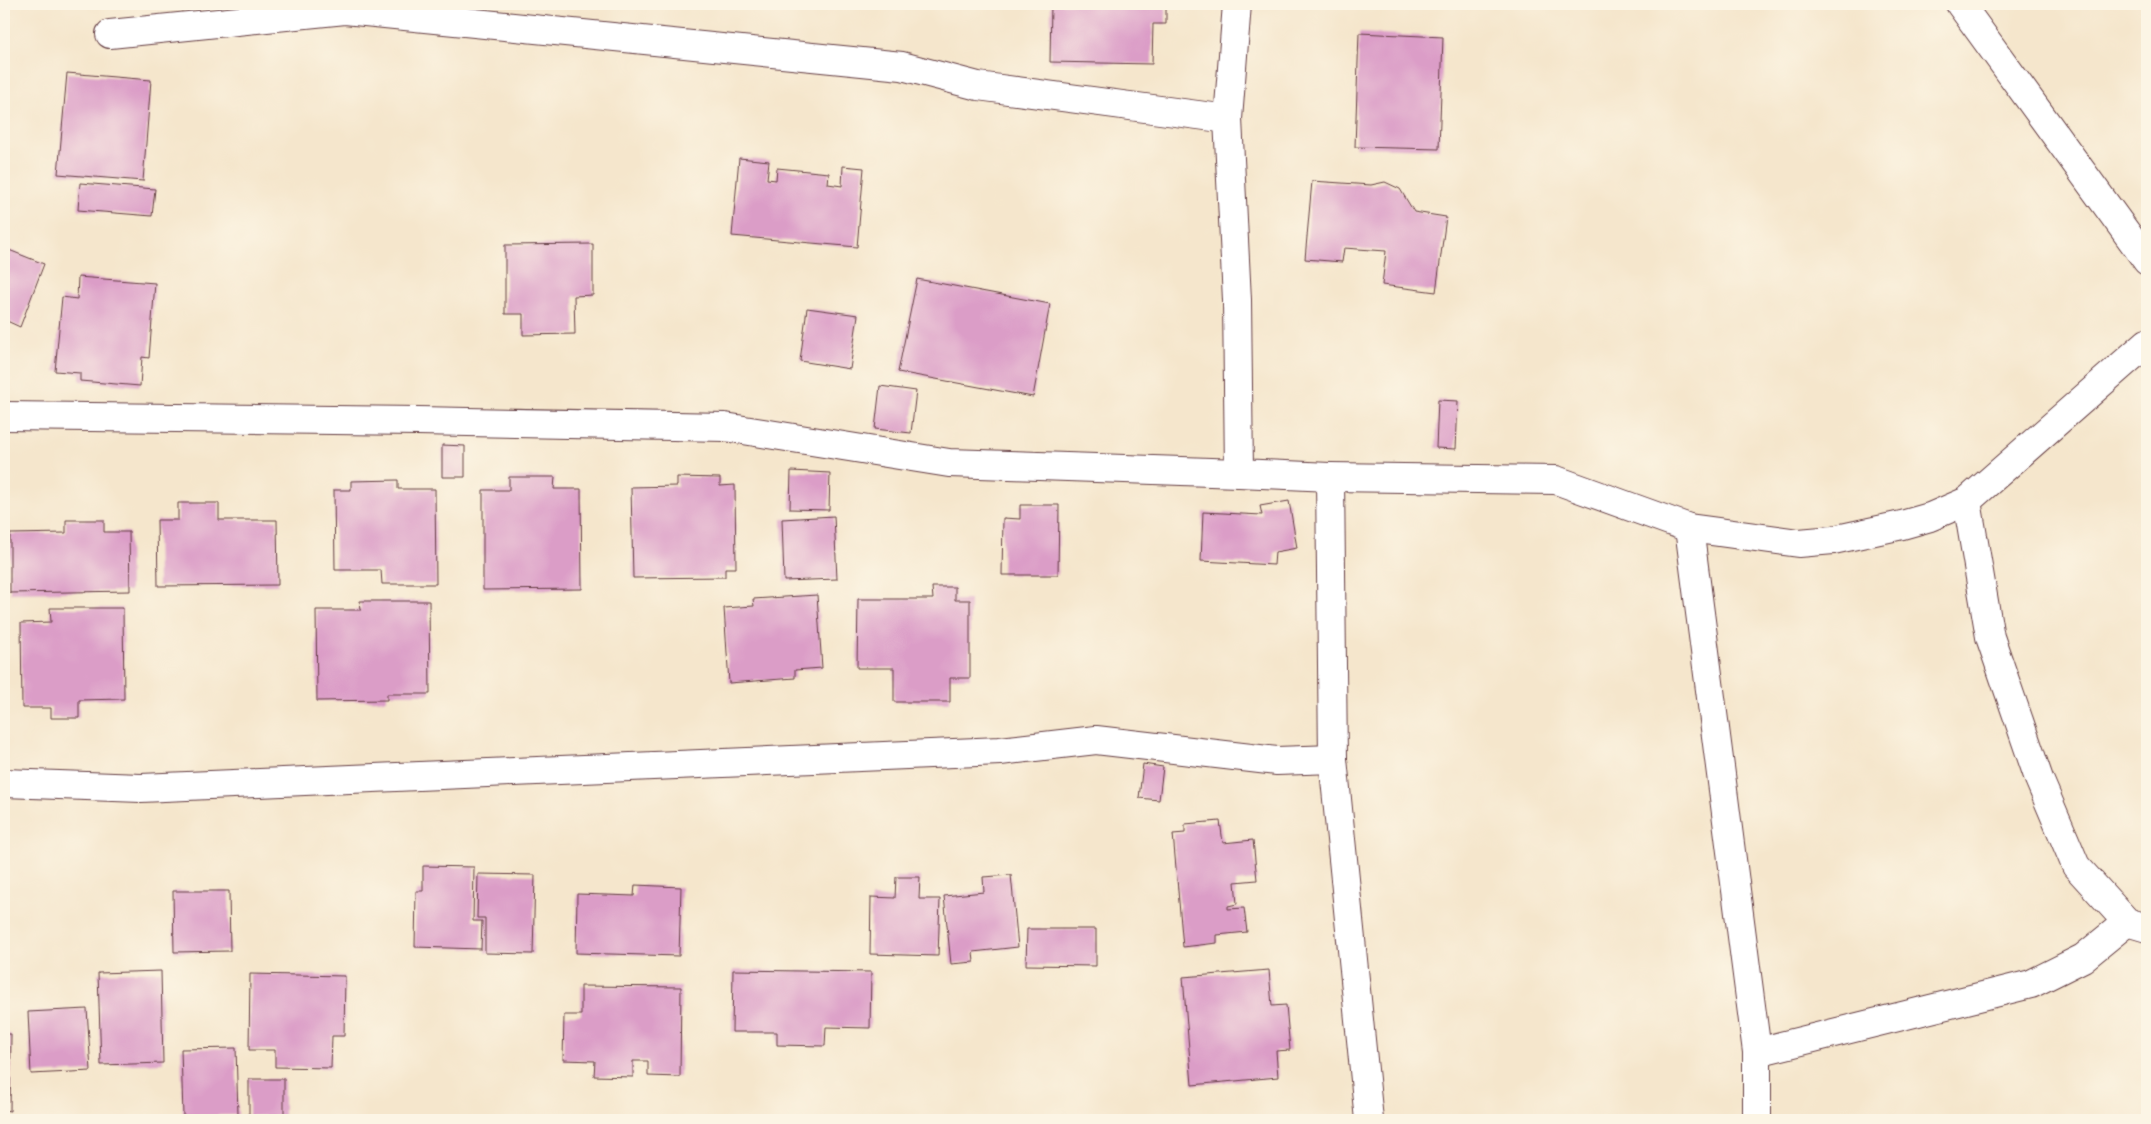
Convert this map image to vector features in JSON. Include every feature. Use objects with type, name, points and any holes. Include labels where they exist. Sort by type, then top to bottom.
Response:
[{"type":"street","points":[[1237,4],[1228,119],[1237,300],[1239,473]]},
{"type":"street","points":[[1960,4],[2147,262]]},
{"type":"street","points":[[110,34],[345,10],[902,66],[978,86],[1228,119]]},
{"type":"street","points":[[4,416],[725,427],[949,463],[1330,477],[1556,480],[1689,528],[1799,543],[1832,540],[1902,525],[1930,517],[1967,501],[2147,343]]},
{"type":"street","points":[[1330,477],[1333,759],[1369,1120]]},
{"type":"street","points":[[1757,1052],[2031,984],[2083,958],[2137,925],[2076,866],[2039,779],[1990,637],[1967,501]]},
{"type":"street","points":[[1689,528],[1757,1052],[1757,1120]]},
{"type":"street","points":[[4,783],[150,787],[1000,751],[1096,740],[1277,761],[1333,759]]},
{"type":"building","points":[[1051,4],[1166,4],[1166,24],[1153,24],[1152,64],[1050,62]]},
{"type":"building","points":[[1359,33],[1443,37],[1439,149],[1355,147]]},
{"type":"building","points":[[67,73],[151,80],[143,181],[58,174]]},
{"type":"building","points":[[739,158],[769,161],[767,179],[776,180],[777,168],[829,173],[828,184],[842,186],[843,166],[864,168],[857,247],[732,236]]},
{"type":"building","points":[[1312,181],[1371,185],[1385,182],[1400,189],[1414,212],[1446,217],[1436,292],[1382,285],[1386,251],[1344,248],[1342,262],[1305,259]]},
{"type":"building","points":[[80,183],[155,189],[152,216],[78,210]]},
{"type":"building","points":[[593,244],[593,295],[574,296],[575,334],[523,335],[523,314],[505,314],[505,245]]},
{"type":"building","points":[[4,248],[44,264],[20,327],[7,321],[4,328]]},
{"type":"building","points":[[78,277],[155,283],[149,358],[142,357],[140,386],[80,381],[80,373],[55,371],[62,297],[77,299]]},
{"type":"building","points":[[917,279],[1050,304],[1033,397],[898,372]]},
{"type":"building","points":[[807,308],[858,315],[850,369],[800,361]]},
{"type":"building","points":[[880,386],[916,391],[911,433],[875,429]]},
{"type":"building","points":[[1438,400],[1458,401],[1456,449],[1436,448]]},
{"type":"building","points":[[442,445],[465,446],[465,477],[442,477]]},
{"type":"building","points":[[791,471],[830,473],[829,510],[790,509]]},
{"type":"building","points":[[509,477],[555,477],[554,489],[581,489],[582,589],[483,590],[483,490],[509,490]]},
{"type":"building","points":[[677,477],[720,478],[720,486],[735,485],[736,568],[725,568],[725,577],[633,578],[631,487],[677,486]]},
{"type":"building","points":[[398,480],[398,489],[435,489],[436,584],[382,584],[381,570],[335,570],[334,490],[351,490],[351,481]]},
{"type":"building","points":[[1289,501],[1297,548],[1275,552],[1274,565],[1201,561],[1203,512],[1262,515],[1260,506]]},
{"type":"building","points":[[178,503],[219,503],[219,520],[277,520],[278,585],[158,586],[157,520],[178,520]]},
{"type":"building","points":[[1020,505],[1059,505],[1058,575],[1002,575],[1003,518],[1020,519]]},
{"type":"building","points":[[834,516],[837,579],[784,581],[782,519]]},
{"type":"building","points":[[66,520],[104,520],[104,532],[129,532],[130,591],[10,593],[10,534],[66,533]]},
{"type":"building","points":[[932,587],[955,587],[955,600],[970,600],[970,678],[950,678],[950,702],[894,702],[894,668],[857,668],[858,599],[933,599]]},
{"type":"building","points":[[817,595],[822,668],[795,670],[795,678],[729,683],[724,608],[754,606],[753,599]]},
{"type":"building","points":[[360,601],[429,601],[430,694],[387,694],[387,700],[317,701],[316,610],[361,610]]},
{"type":"building","points":[[50,608],[123,608],[124,699],[79,700],[79,718],[51,718],[51,708],[22,708],[21,623],[51,622]]},
{"type":"building","points":[[1143,764],[1163,767],[1159,800],[1139,798]]},
{"type":"building","points":[[1220,821],[1223,843],[1253,840],[1257,880],[1235,882],[1237,904],[1228,906],[1228,909],[1244,908],[1247,932],[1217,935],[1217,943],[1183,947],[1173,834],[1185,833],[1185,824]]},
{"type":"building","points":[[423,866],[474,867],[473,921],[482,921],[481,949],[415,947],[416,891],[423,891]]},
{"type":"building","points":[[478,874],[535,875],[533,954],[485,953],[485,918],[477,918]]},
{"type":"building","points":[[1011,875],[1018,947],[973,952],[974,962],[951,964],[944,896],[984,892],[983,877]]},
{"type":"building","points":[[896,877],[920,877],[919,899],[940,899],[938,956],[870,954],[871,897],[895,898]]},
{"type":"building","points":[[635,885],[681,887],[679,956],[576,953],[577,894],[634,896]]},
{"type":"building","points":[[173,891],[229,891],[230,951],[174,952]]},
{"type":"building","points":[[1027,929],[1096,929],[1096,966],[1026,965]]},
{"type":"building","points":[[733,970],[871,972],[870,1028],[826,1027],[825,1046],[777,1045],[777,1032],[732,1032]]},
{"type":"building","points":[[1269,970],[1272,1006],[1286,1005],[1290,1050],[1276,1051],[1278,1077],[1192,1085],[1183,977]]},
{"type":"building","points":[[161,971],[163,1063],[101,1065],[98,973]]},
{"type":"building","points":[[250,974],[345,976],[344,1036],[332,1036],[331,1068],[275,1067],[275,1050],[249,1050]]},
{"type":"building","points":[[581,986],[681,987],[680,1077],[648,1076],[648,1061],[633,1061],[633,1077],[594,1076],[595,1061],[563,1060],[564,1015],[581,1015]]},
{"type":"building","points":[[87,1009],[91,1071],[31,1074],[28,1012]]},
{"type":"building","points":[[4,1034],[11,1034],[10,1111],[4,1110]]},
{"type":"building","points":[[236,1048],[238,1115],[183,1116],[181,1049]]},
{"type":"building","points":[[249,1079],[284,1079],[284,1116],[249,1116]]}]
